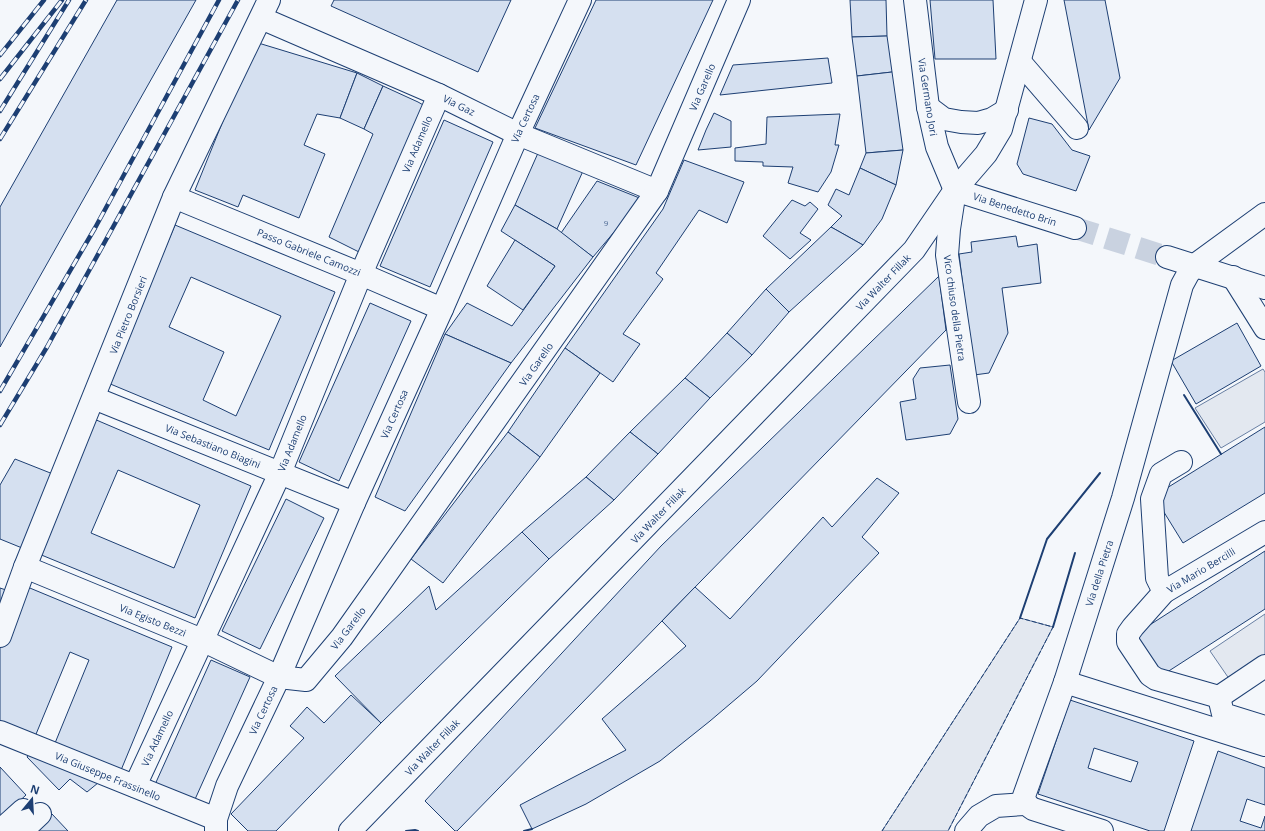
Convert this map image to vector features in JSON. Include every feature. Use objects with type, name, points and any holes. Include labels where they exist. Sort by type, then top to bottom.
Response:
[{"type":"street","name":"Via Certosa","points":[[216,825],[227,786],[278,677],[354,503],[442,309],[518,134],[580,0]]},
{"type":"street","name":"Via Garello","points":[[278,677],[306,680],[342,637],[657,191],[739,0]]},
{"type":"street","name":"Via Germano Jori","points":[[915,0],[928,107],[937,147],[955,190]]},
{"type":"street","name":"Via Walter Fillak","points":[[350,831],[914,250],[955,190],[986,154],[1001,129],[1036,0]]},
{"type":"street","name":"Via Gaz","points":[[265,9],[518,134],[657,191]]},
{"type":"street","name":"Via Pietro Borsieri","points":[[0,636],[25,567],[174,197],[265,9]]},
{"type":"street","points":[[1020,62],[1076,128]]},
{"type":"street","name":"Via Adamello","points":[[135,786],[280,473],[438,95]]},
{"type":"street","points":[[928,107],[944,119],[967,123],[978,123],[992,119],[1007,110]]},
{"type":"street","name":"Via Benedetto Brin","points":[[955,190],[1075,228]]},
{"type":"street","name":"Vico chiuso della Pietra","points":[[955,190],[946,255],[969,402]]},
{"type":"street","name":"Passo Gabriele Camozzi","points":[[174,197],[362,274],[442,309]]},
{"type":"street","points":[[1195,265],[1265,214]]},
{"type":"street","points":[[1167,257],[1265,288]]},
{"type":"street","name":"Via della Pietra","points":[[1025,801],[1024,796],[1065,682],[1123,498],[1182,285],[1195,265]]},
{"type":"street","points":[[1232,277],[1265,328]]},
{"type":"street","name":"Via Sebastiano Biagini","points":[[94,398],[354,503]]},
{"type":"street","points":[[1164,592],[1157,578],[1152,499],[1161,474],[1181,462]]},
{"type":"street","name":"Via Mario Bercilli","points":[[1265,532],[1164,592],[1128,634],[1128,642],[1150,675],[1220,714],[1265,745]]},
{"type":"street","name":"Via Egisto Bezzi","points":[[25,567],[202,640],[278,677]]},
{"type":"street","points":[[1220,714],[1265,666]]},
{"type":"street","name":"Via Mario Bercilli","points":[[1065,682],[1220,714],[1265,727]]},
{"type":"street","name":"Via Giuseppe Frassinello","points":[[0,732],[135,786],[216,825]]},
{"type":"street","points":[[966,831],[979,816],[996,806],[1024,804],[1025,801],[1028,806],[1034,809],[1102,831]]},
{"type":"street","points":[[0,831],[28,818]]},
{"type":"shaded area","points":[[1263,369],[1265,372],[1265,422],[1221,448],[1195,408]]},
{"type":"shaded area","points":[[1265,614],[1265,660],[1232,683],[1210,651]]},
{"type":"shaded area","points":[[1020,618],[1053,627],[948,831],[882,831]]},
{"type":"building","points":[[117,0],[196,0],[0,347],[0,207]]},
{"type":"building","points":[[334,0],[511,0],[478,72],[331,6]]},
{"type":"building","points":[[596,0],[713,0],[636,165],[535,128]]},
{"type":"building","points":[[850,0],[886,0],[887,36],[852,37]]},
{"type":"building","points":[[930,0],[993,0],[996,59],[935,59]]},
{"type":"building","points":[[1064,0],[1105,0],[1120,78],[1089,130]]},
{"type":"building","points":[[887,36],[892,72],[857,76],[852,37]]},
{"type":"building","points":[[255,42],[357,73],[340,118],[317,114],[304,145],[325,154],[299,218],[243,195],[238,207],[195,190]]},
{"type":"building","points":[[828,58],[832,83],[720,95],[733,65]]},
{"type":"building","points":[[892,72],[903,150],[866,153],[857,76]]},
{"type":"building","points":[[357,73],[383,86],[364,129],[340,118]]},
{"type":"building","points":[[383,86],[425,106],[365,255],[329,237],[373,134],[364,129]]},
{"type":"building","points":[[714,113],[731,121],[731,147],[698,150],[706,130]]},
{"type":"building","points":[[840,114],[835,145],[839,145],[831,172],[818,192],[788,183],[793,167],[763,166],[763,162],[735,161],[735,148],[766,144],[767,117]]},
{"type":"building","points":[[1029,118],[1052,124],[1072,150],[1090,156],[1076,191],[1023,174],[1017,164]]},
{"type":"building","points":[[444,120],[493,142],[430,287],[380,266]]},
{"type":"building","points":[[903,150],[896,185],[860,168],[866,153]]},
{"type":"building","points":[[538,153],[583,171],[557,229],[515,205]]},
{"type":"building","points":[[684,160],[744,182],[727,223],[699,210],[656,273],[663,279],[623,334],[640,344],[613,382],[565,348],[663,209]]},
{"type":"building","points":[[860,168],[896,185],[882,219],[863,245],[831,227],[842,216],[828,205],[836,189],[849,195]]},
{"type":"building","points":[[597,181],[642,199],[593,257],[561,233]]},
{"type":"building","points":[[792,200],[805,206],[810,202],[818,209],[800,233],[811,240],[790,259],[763,236]]},
{"type":"building","points":[[515,205],[557,229],[593,257],[511,363],[445,334],[467,303],[512,326],[555,266],[501,231]]},
{"type":"building","points":[[175,225],[335,292],[269,450],[108,383]],"holes":[[[191,277],[281,316],[236,416],[203,400],[224,352],[169,327]]]},
{"type":"building","points":[[831,227],[863,245],[789,312],[766,289]]},
{"type":"building","points":[[1016,236],[1018,247],[1037,244],[1041,283],[1002,288],[1008,333],[989,373],[974,375],[959,254],[972,252],[971,242]]},
{"type":"building","points":[[515,240],[555,266],[523,310],[487,286]]},
{"type":"building","points":[[939,276],[946,330],[457,831],[455,831],[425,801],[661,546]]},
{"type":"building","points":[[766,289],[789,312],[752,355],[727,333]]},
{"type":"building","points":[[370,303],[411,321],[339,481],[299,462]]},
{"type":"building","points":[[1237,323],[1261,366],[1196,404],[1171,361]]},
{"type":"building","points":[[727,333],[752,355],[710,398],[685,378]]},
{"type":"building","points":[[445,334],[511,363],[405,511],[375,497]]},
{"type":"building","points":[[565,348],[600,373],[540,457],[508,432]]},
{"type":"building","points":[[950,365],[958,419],[950,434],[906,440],[900,402],[916,399],[913,379],[920,368]]},
{"type":"building","points":[[685,378],[710,398],[658,454],[630,432]]},
{"type":"building","points":[[94,419],[251,486],[195,618],[39,554]],"holes":[[[118,470],[200,505],[174,568],[91,533]]]},
{"type":"building","points":[[1265,427],[1265,493],[1183,543],[1154,496]]},
{"type":"building","points":[[508,432],[540,457],[443,583],[411,559]]},
{"type":"building","points":[[630,432],[658,454],[614,500],[586,477]]},
{"type":"building","points":[[15,459],[58,476],[27,550],[0,539],[0,485]]},
{"type":"building","points":[[586,477],[614,500],[549,559],[522,532]]},
{"type":"building","points":[[877,478],[899,493],[862,537],[879,553],[757,681],[660,761],[586,804],[532,829],[520,805],[626,750],[602,719],[686,646],[662,621],[695,587],[730,619],[823,517],[832,527]]},
{"type":"building","points":[[286,499],[324,518],[260,649],[222,631]]},
{"type":"building","points":[[522,532],[549,559],[381,723],[335,676],[429,586],[436,610]]},
{"type":"building","points":[[1265,551],[1265,609],[1161,676],[1134,635]]},
{"type":"building","points":[[25,586],[172,647],[119,775],[53,748],[89,660],[70,652],[34,739],[0,725],[0,646]]},
{"type":"building","points":[[0,588],[9,591],[0,615]]},
{"type":"building","points":[[211,660],[250,677],[192,806],[153,789]]},
{"type":"building","points":[[351,695],[381,723],[276,831],[248,831],[231,814],[304,738],[290,726],[307,707],[324,723]]},
{"type":"building","points":[[1070,700],[1194,741],[1164,831],[1150,831],[1038,794]],"holes":[[[1094,748],[1138,762],[1131,782],[1088,768]]]},
{"type":"building","points":[[31,751],[104,778],[87,792],[70,779],[59,790],[27,757]]},
{"type":"building","points":[[1218,751],[1265,768],[1265,805],[1247,799],[1240,821],[1261,828],[1265,816],[1265,831],[1191,831]]},
{"type":"building","points":[[0,767],[26,795],[0,819]]},
{"type":"building","points":[[52,814],[68,831],[35,831]]},
{"type":"tunnel","points":[[1075,228],[1167,257]]},
{"type":"railway","points":[[0,55],[44,0]]},
{"type":"railway","points":[[0,79],[62,0]]},
{"type":"railway","points":[[0,111],[69,0]]},
{"type":"railway","points":[[0,139],[86,0]]},
{"type":"railway","points":[[0,391],[95,228],[219,0]]},
{"type":"railway","points":[[0,425],[47,347],[238,0]]},
{"type":"fence","points":[[882,831],[1020,618],[1053,627],[948,831]]},
{"type":"wall","points":[[1184,395],[1221,454]]},
{"type":"wall","points":[[1020,618],[1047,539],[1100,473]]},
{"type":"wall","points":[[1053,627],[1075,553]]},
{"type":"wall","points":[[524,831],[532,829]]},
{"type":"wall","points":[[406,831],[418,831]]}]
